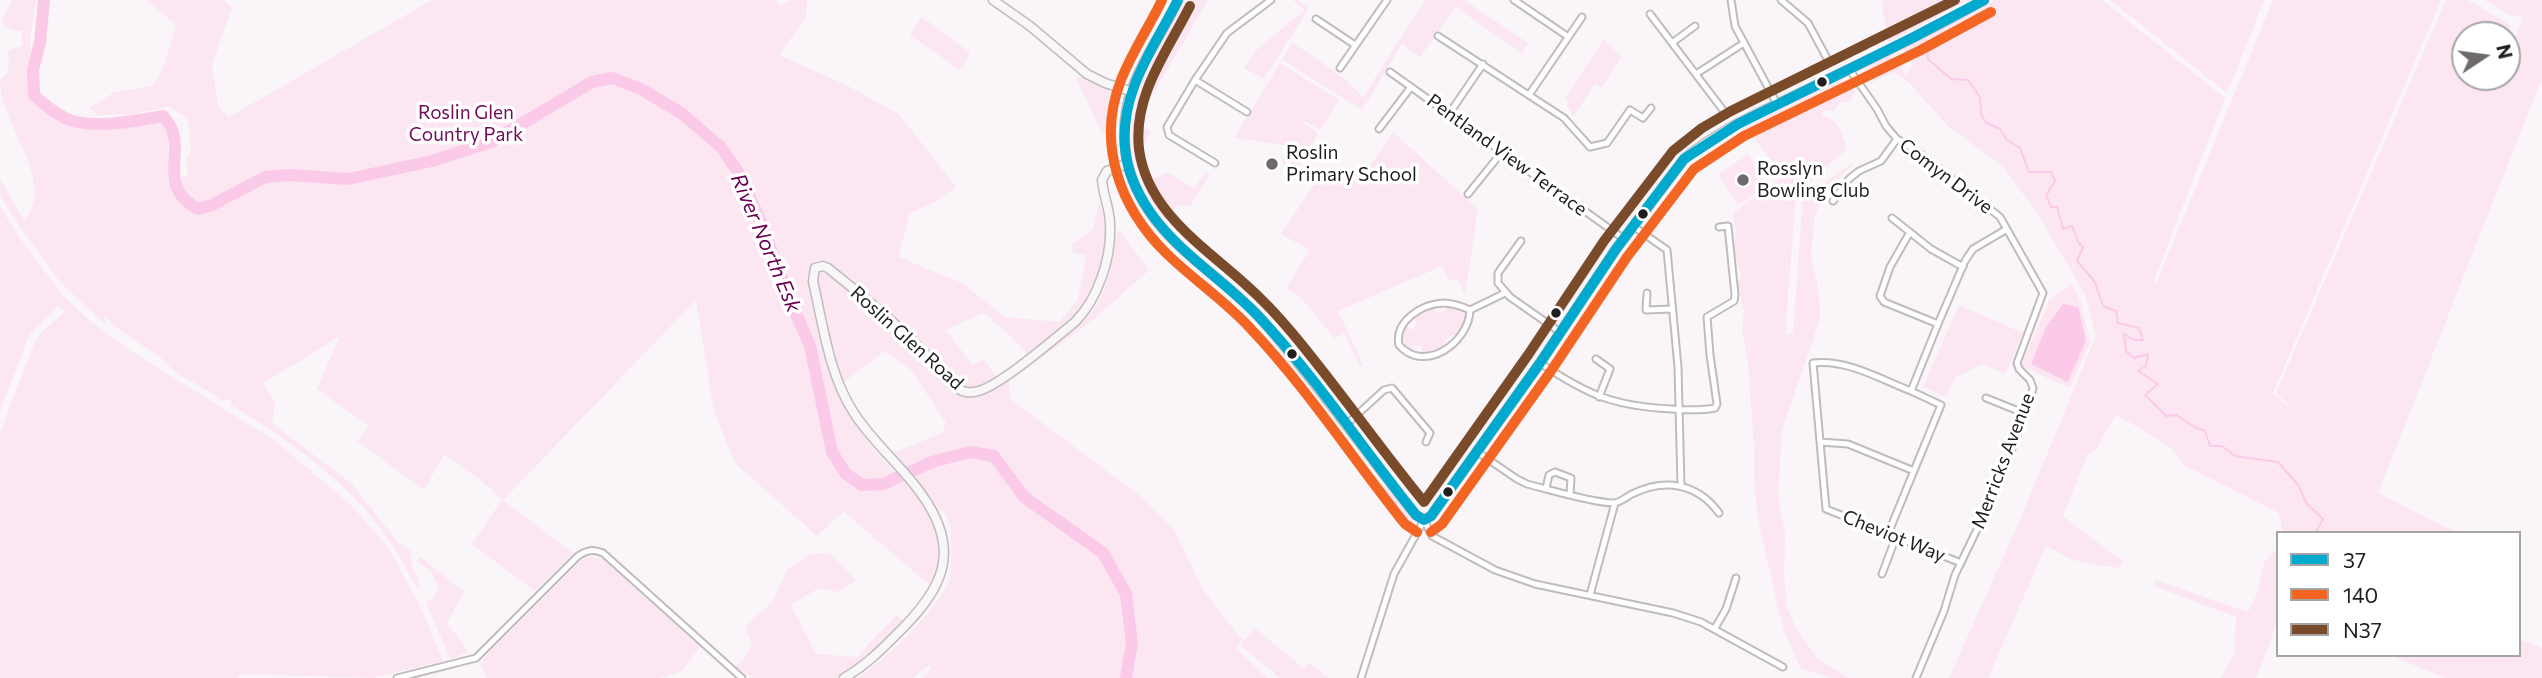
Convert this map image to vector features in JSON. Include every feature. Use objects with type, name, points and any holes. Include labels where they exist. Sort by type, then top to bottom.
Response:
[{"type":"main road","points":[[993,0],[1030,26],[1087,74],[1105,83],[1130,90]]},
{"type":"main road","points":[[1178,0],[1130,90],[1124,129],[1127,164],[1141,199],[1160,226],[1194,261],[1230,287],[1261,319],[1416,515],[1424,520],[1431,516],[1633,226],[1684,159],[1735,125],[1917,37],[1984,0]]},
{"type":"main road","name":"Roslin Glen Road","points":[[845,678],[864,667],[929,601],[943,571],[941,533],[935,516],[919,490],[853,413],[841,391],[813,281],[816,268],[828,268],[878,309],[921,348],[952,385],[960,391],[977,392],[1002,378],[1086,312],[1101,277],[1110,237],[1108,205],[1102,180],[1107,171],[1127,164]]},
{"type":"street","points":[[1340,68],[1387,0]]},
{"type":"street","points":[[1514,0],[1567,36]]},
{"type":"street","points":[[1731,0],[1735,26],[1777,104]]},
{"type":"street","points":[[1782,0],[1808,23],[1829,62]]},
{"type":"street","points":[[1215,163],[1167,132],[1195,80],[1227,33],[1268,1]]},
{"type":"street","points":[[1650,14],[1726,114]]},
{"type":"street","points":[[1529,95],[1582,17]]},
{"type":"street","points":[[1319,20],[1355,45]]},
{"type":"street","points":[[1672,43],[1695,26]]},
{"type":"street","points":[[1438,36],[1449,38],[1570,123],[1590,147],[1602,146],[1607,142],[1630,110],[1643,118],[1651,108]]},
{"type":"street","points":[[1696,74],[1744,43]]},
{"type":"street","points":[[1816,69],[1864,46]]},
{"type":"street","points":[[1449,114],[1483,64]]},
{"type":"street","name":"Comyn Drive","points":[[1849,69],[1897,139],[1913,148],[2000,217],[2007,229],[2043,293],[2017,363]]},
{"type":"street","name":"Pentland View Terrace","points":[[1390,72],[1624,239]]},
{"type":"street","points":[[1195,80],[1247,112]]},
{"type":"street","points":[[1379,129],[1411,86]]},
{"type":"street","points":[[1833,201],[1849,179],[1881,161],[1897,139]]},
{"type":"street","points":[[1468,194],[1502,152]]},
{"type":"street","points":[[1892,218],[1931,249],[1962,267]]},
{"type":"street","points":[[1633,226],[1667,250],[1678,368],[1681,485]]},
{"type":"street","points":[[1540,363],[1572,385],[1599,397],[1642,408],[1715,408],[1717,404],[1707,317],[1734,301],[1735,295],[1728,226],[1719,227]]},
{"type":"street","points":[[1911,391],[1962,267],[1973,249],[2007,229]]},
{"type":"street","points":[[1910,232],[1890,267],[1880,296],[1884,302],[1938,324]]},
{"type":"street","points":[[1521,241],[1498,273],[1497,283],[1505,293],[1560,332]]},
{"type":"street","points":[[1470,310],[1470,320],[1464,334],[1449,348],[1423,356],[1408,353],[1399,345],[1403,323],[1425,307],[1446,303],[1470,310],[1505,293]]},
{"type":"street","points":[[1647,293],[1644,305],[1646,310],[1672,309]]},
{"type":"street","points":[[1596,359],[1610,369],[1599,397]]},
{"type":"street","points":[[1888,534],[1914,471],[1941,405],[1842,364],[1829,361],[1813,363],[1820,442],[1848,444],[1914,471]]},
{"type":"street","name":"Merricks Avenue","points":[[1916,678],[1961,563],[1996,489],[2026,414],[2034,388],[2017,363]]},
{"type":"street","points":[[1346,425],[1388,388],[1396,391],[1435,432],[1426,442]]},
{"type":"street","points":[[1986,398],[2026,414]]},
{"type":"street","name":"Cheviot Way","points":[[1820,442],[1826,509],[1961,563]]},
{"type":"street","points":[[1476,451],[1517,479],[1546,488],[1615,503],[1644,489],[1662,484],[1681,485],[1697,491],[1710,501],[1718,513]]},
{"type":"street","points":[[1546,488],[1549,475],[1556,472],[1571,478],[1570,494]]},
{"type":"street","points":[[1590,596],[1615,503]]},
{"type":"street","points":[[1424,520],[1432,536],[1495,570],[1535,584],[1673,613],[1715,628],[1783,667]]},
{"type":"street","points":[[1362,678],[1394,574],[1424,520]]},
{"type":"street","points":[[1882,573],[1896,537]]},
{"type":"street","points":[[397,678],[459,664],[481,654],[578,556],[595,550],[603,553],[742,678]]},
{"type":"street","points":[[1715,628],[1726,609],[1735,581],[1743,587]]},
{"type":"green space","name":"Roslin Glen Country Park","points":[[13,0],[36,0],[30,40],[32,95],[46,108],[76,123],[108,127],[161,121],[168,136],[168,183],[188,175],[186,161],[191,152],[188,119],[169,107],[132,114],[97,115],[90,108],[113,93],[152,86],[163,69],[176,25],[146,0],[223,0],[232,8],[212,64],[218,107],[229,117],[432,0],[775,0],[780,6],[791,0],[807,0],[806,17],[779,55],[848,86],[899,114],[956,187],[936,201],[909,214],[899,257],[962,283],[1005,317],[1059,322],[1078,300],[1086,255],[1073,253],[1072,244],[1093,229],[1099,202],[1104,215],[1106,235],[1098,274],[1093,289],[1078,314],[1056,334],[1028,355],[984,313],[945,330],[973,365],[983,359],[997,377],[993,380],[980,386],[961,388],[911,333],[905,336],[967,395],[977,396],[1002,383],[1039,357],[1088,316],[1104,290],[1118,229],[1149,270],[1095,318],[1009,382],[1010,399],[1142,497],[1174,530],[1204,591],[1242,640],[1236,648],[1267,678],[923,678],[931,669],[929,665],[913,678],[858,678],[910,633],[945,589],[951,567],[949,522],[942,510],[930,514],[939,550],[938,568],[932,587],[843,511],[817,536],[735,463],[714,412],[696,300],[503,500],[573,553],[535,591],[472,544],[502,500],[482,481],[444,454],[424,490],[357,441],[369,426],[317,389],[340,336],[264,383],[275,403],[272,423],[352,484],[397,541],[411,551],[419,591],[382,530],[345,488],[324,469],[231,405],[232,402],[228,399],[221,401],[213,393],[177,374],[161,358],[114,326],[104,315],[106,325],[60,282],[0,196],[0,179],[24,221],[33,204],[35,187],[32,172],[6,110],[0,79],[9,67],[7,51],[22,46],[22,31],[12,30],[0,22]],"holes":[[[885,351],[912,371],[946,423],[942,433],[893,453],[922,486],[915,493],[859,430],[837,387]]]},
{"type":"green space","points":[[1185,0],[1208,0],[1137,121],[1151,132],[1141,148],[1149,180],[1168,172],[1194,189],[1206,171],[1210,175],[1190,206],[1179,205],[1163,219],[1145,188],[1135,160],[1132,133],[1135,107],[1143,81]]},
{"type":"green space","points":[[1293,0],[1298,0],[1309,8],[1264,79],[1244,68],[1259,47],[1305,10]]},
{"type":"green space","points":[[1425,0],[1464,0],[1528,43],[1522,54],[1456,7],[1420,57],[1402,44],[1362,110],[1282,60],[1292,42],[1341,76],[1363,97]]},
{"type":"green space","points":[[1881,0],[1968,0],[1889,42]]},
{"type":"green space","points":[[1994,0],[2102,0],[2225,98],[2154,280],[2156,284],[2273,0],[2441,0],[2273,393],[2312,428],[2276,393],[2446,0],[2468,0],[2503,21],[2451,21],[2451,91],[2521,91],[2523,17],[2511,16],[2485,0],[2542,0],[2542,78],[2378,493],[2453,531],[2283,531],[2279,513],[2184,465],[2170,447],[2116,414],[2096,449],[2086,457],[2063,516],[2123,562],[2118,568],[2073,560],[2046,546],[1988,678],[1949,678],[2019,522],[2096,336],[2085,295],[2041,219],[2003,166],[1949,127],[1909,83],[1894,72],[1870,83],[1869,67],[1890,54],[1907,76],[1913,64],[1902,47],[1971,15]]},
{"type":"green space","points":[[2110,0],[2264,0],[2227,93]]},
{"type":"green space","points":[[922,17],[970,53],[962,68],[958,69],[910,35]]},
{"type":"green space","points":[[1604,39],[1621,57],[1602,87],[1595,84],[1573,117],[1567,106],[1569,102],[1565,99]]},
{"type":"green space","points":[[1280,63],[1339,100],[1321,130],[1304,121],[1303,123],[1318,133],[1296,172],[1282,164],[1285,145],[1234,138]]},
{"type":"green space","points":[[1085,77],[1119,94],[1114,132],[1102,133],[1076,78]]},
{"type":"green space","points":[[1837,81],[1844,82],[1855,92],[1851,101],[1839,103],[1834,111],[1824,110],[1822,115],[1839,128],[1847,149],[1796,194],[1785,335],[1793,333],[1803,198],[1855,161],[1827,192],[1815,214],[1811,256],[1819,292],[1820,319],[1782,430],[1778,494],[1785,535],[1787,608],[1796,628],[1818,659],[1849,678],[1832,678],[1801,669],[1779,612],[1758,519],[1748,361],[1742,330],[1744,312],[1738,284],[1741,273],[1733,255],[1736,231],[1733,213],[1783,176],[1746,127]]},
{"type":"green space","points":[[1393,132],[1478,209],[1465,295],[1457,278],[1449,281],[1442,266],[1338,311],[1363,365],[1360,366],[1344,332],[1335,339],[1302,299],[1286,288],[1310,250],[1281,234],[1313,186],[1323,179],[1331,166],[1359,183]]},
{"type":"green space","name":"Rosslyn Bowling Club","points":[[1748,154],[1768,185],[1738,205],[1718,175]]},
{"type":"green space","points":[[0,207],[62,294],[90,321],[128,349],[275,441],[351,505],[388,547],[419,604],[443,661],[373,678],[244,674],[237,678],[0,678],[0,433],[34,344],[39,335],[64,312],[58,306],[29,335],[0,411]]},
{"type":"green space","points":[[2072,284],[2081,303],[2090,342],[2070,388],[2021,366],[2049,301]]},
{"type":"green space","points":[[1959,305],[2023,333],[2005,374],[1982,364],[1955,378],[1946,397],[1923,387]]},
{"type":"green space","points":[[1434,307],[1436,313],[1446,311],[1446,307],[1465,312],[1468,318],[1457,338],[1453,334],[1445,341],[1448,345],[1431,352],[1422,353],[1422,346],[1413,345],[1412,351],[1408,349],[1402,338],[1406,326],[1412,330],[1417,323],[1414,319]]},
{"type":"green space","points":[[1387,485],[1413,520],[1415,526],[1410,534],[1378,491]]},
{"type":"green space","points":[[2276,549],[2276,626],[2256,678],[2221,678],[2234,654],[2236,617],[2154,586],[2155,580],[2248,612],[2257,594],[2265,561]]},
{"type":"green space","points":[[829,553],[856,580],[838,592],[819,588],[791,605],[816,654],[857,657],[896,615],[904,621],[862,663],[835,678],[754,678],[735,667],[752,644],[745,627],[773,601],[787,570],[810,554]]},
{"type":"green space","points":[[420,556],[464,592],[447,623],[469,652],[450,659],[426,602],[434,598],[439,587],[430,571],[417,561]]},
{"type":"green space","points":[[589,557],[603,559],[700,647],[682,671],[660,678],[487,678],[480,664],[492,649],[581,561]]},
{"type":"green space","points":[[1255,628],[1303,668],[1309,663],[1328,678],[1280,678],[1240,645]]},
{"type":"green space","points":[[2521,640],[2542,648],[2542,678],[2446,678],[2394,657],[2521,657]]},
{"type":"shaded area","points":[[2063,304],[2078,307],[2086,340],[2068,382],[2031,364],[2046,327]]},
{"type":"waterway","name":"River North Esk","points":[[44,0],[40,42],[33,70],[34,95],[57,113],[75,122],[100,124],[163,116],[175,140],[174,176],[177,188],[184,199],[198,209],[212,205],[265,177],[289,175],[348,179],[432,161],[491,142],[592,82],[612,78],[641,89],[681,113],[721,147],[740,175],[810,346],[832,452],[846,474],[862,485],[883,484],[932,462],[970,452],[994,456],[1024,497],[1103,553],[1126,594],[1132,643],[1126,678]]},
{"type":"waterway","points":[[1927,45],[1928,59],[1951,79],[1968,80],[1980,97],[1981,113],[1985,122],[2000,129],[2007,140],[2020,148],[2029,172],[2051,172],[2055,181],[2046,195],[2051,207],[2057,207],[2063,229],[2072,226],[2078,242],[2083,247],[2077,261],[2095,282],[2103,306],[2116,311],[2118,323],[2139,328],[2143,340],[2134,340],[2124,334],[2126,351],[2134,358],[2148,354],[2146,366],[2138,371],[2158,384],[2145,395],[2166,416],[2176,415],[2205,431],[2210,446],[2222,446],[2235,456],[2278,462],[2299,486],[2306,503],[2323,519],[2316,531]]},
{"type":"transit line","name":"140","points":[[1162,0],[1125,70],[1114,104],[1112,151],[1125,196],[1136,216],[1167,254],[1230,309],[1271,351],[1405,524],[1417,532]]},
{"type":"transit line","name":"37","points":[[1178,0],[1149,53],[1133,89],[1128,108],[1125,148],[1130,173],[1137,189],[1150,212],[1175,241],[1247,305],[1282,342],[1416,515],[1424,520]]},
{"type":"transit line","name":"N37","points":[[1190,6],[1162,57],[1141,110],[1139,149],[1144,171],[1153,191],[1179,226],[1251,290],[1287,327],[1424,502],[1528,355],[1604,241],[1673,151],[1702,128],[1731,111],[1955,0]]},
{"type":"transit line","name":"37","points":[[1424,520],[1431,516],[1540,363],[1616,249],[1684,159],[1738,124],[1984,0]]},
{"type":"transit line","name":"140","points":[[1431,532],[1442,524],[1551,371],[1627,257],[1694,169],[1744,136],[1921,50],[1991,12]]},
{"type":"place","name":"Roslin Primary School","points":[[1272,164]]},
{"type":"place","name":"Rosslyn Bowling Club","points":[[1743,180]]}]
